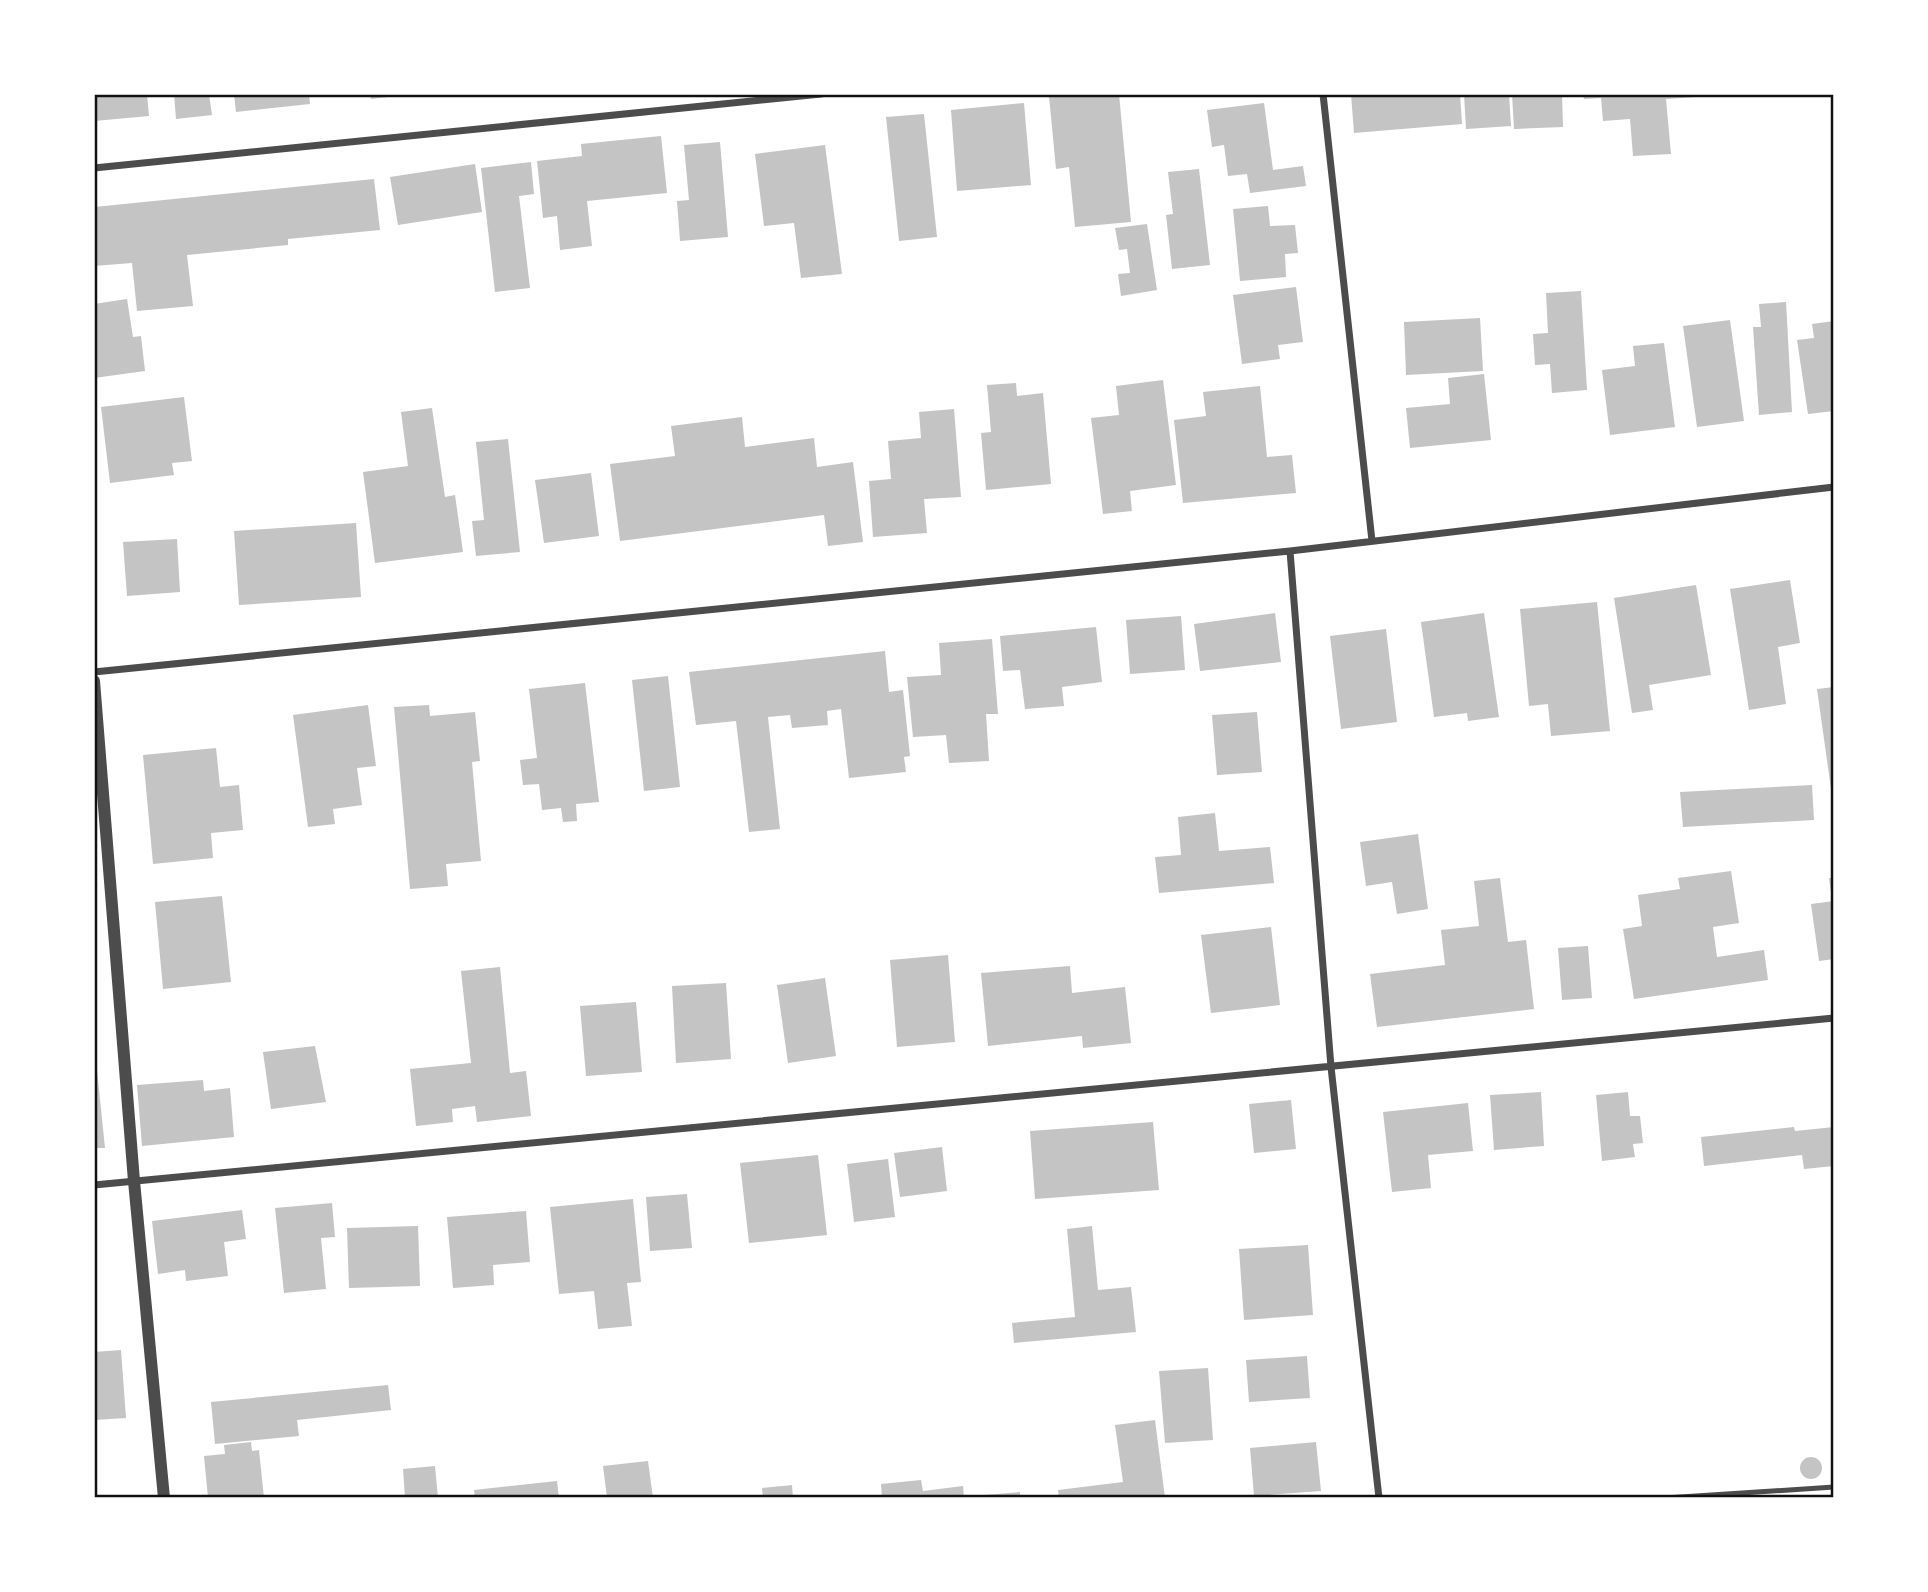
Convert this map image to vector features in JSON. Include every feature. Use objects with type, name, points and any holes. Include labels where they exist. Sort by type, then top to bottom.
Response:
[{"type":"street","points":[[94,168],[821,94]]},
{"type":"street","points":[[1323,94],[1372,541]]},
{"type":"street","points":[[94,672],[1290,551],[1833,487]]},
{"type":"street","points":[[1290,551],[1331,1067],[1379,1497]]},
{"type":"street","points":[[94,681],[134,1181],[164,1497]]},
{"type":"street","points":[[94,1185],[1833,1018]]},
{"type":"lane","points":[[1665,1497],[1765,1494],[1833,1486]]},
{"type":"building","points":[[94,94],[147,94],[149,116],[94,121]]},
{"type":"building","points":[[174,94],[209,94],[212,115],[176,119]]},
{"type":"building","points":[[234,94],[309,94],[310,104],[236,112]]},
{"type":"building","points":[[370,94],[396,94],[396,96],[371,99]]},
{"type":"building","points":[[1119,94],[1131,222],[1075,227],[1069,167],[1056,169],[1049,96]]},
{"type":"building","points":[[1351,94],[1460,94],[1462,124],[1354,133]]},
{"type":"building","points":[[1464,94],[1509,94],[1511,126],[1466,129]]},
{"type":"building","points":[[1512,94],[1562,94],[1563,127],[1514,129]]},
{"type":"building","points":[[1583,94],[1696,94],[1696,97],[1666,99],[1671,154],[1633,156],[1630,119],[1603,121],[1601,98],[1584,99]]},
{"type":"building","points":[[1024,103],[1031,185],[957,191],[951,110]]},
{"type":"building","points":[[1264,103],[1273,170],[1303,166],[1306,186],[1250,193],[1247,174],[1228,176],[1224,145],[1212,147],[1207,110]]},
{"type":"building","points":[[924,114],[937,237],[899,241],[886,117]]},
{"type":"building","points":[[661,136],[667,193],[587,201],[592,246],[560,250],[557,216],[543,218],[537,161],[582,156],[581,144]]},
{"type":"building","points":[[720,142],[728,237],[680,241],[677,201],[689,200],[684,145]]},
{"type":"building","points":[[825,145],[842,274],[801,278],[794,223],[764,226],[755,154]]},
{"type":"building","points":[[531,162],[534,194],[519,196],[530,288],[495,292],[481,168]]},
{"type":"building","points":[[475,164],[482,212],[398,225],[390,177]]},
{"type":"building","points":[[1199,169],[1210,265],[1172,269],[1166,215],[1173,214],[1168,172]]},
{"type":"building","points":[[374,179],[380,230],[288,239],[288,245],[187,255],[193,306],[137,311],[132,263],[94,266],[94,207]]},
{"type":"building","points":[[1268,206],[1270,226],[1295,225],[1298,253],[1285,254],[1286,277],[1240,281],[1233,209]]},
{"type":"building","points":[[1147,224],[1157,290],[1121,296],[1118,274],[1130,273],[1127,249],[1119,250],[1115,228]]},
{"type":"building","points":[[1296,287],[1303,342],[1278,345],[1280,359],[1242,364],[1233,295]]},
{"type":"building","points":[[1581,291],[1587,390],[1552,393],[1550,364],[1535,365],[1533,334],[1548,333],[1546,293]]},
{"type":"building","points":[[127,299],[133,337],[141,336],[145,371],[94,378],[94,304]]},
{"type":"building","points":[[1786,302],[1792,412],[1759,415],[1753,327],[1761,327],[1759,304]]},
{"type":"building","points":[[1480,318],[1483,371],[1406,375],[1404,322]]},
{"type":"building","points":[[1730,320],[1744,421],[1697,427],[1683,326]]},
{"type":"building","points":[[1834,321],[1834,411],[1808,414],[1797,340],[1814,338],[1812,324]]},
{"type":"building","points":[[1664,343],[1675,427],[1610,435],[1602,370],[1635,366],[1633,346]]},
{"type":"building","points":[[1484,374],[1491,440],[1410,448],[1406,408],[1450,404],[1448,378]]},
{"type":"building","points":[[1163,380],[1176,485],[1130,491],[1132,511],[1103,514],[1091,418],[1119,415],[1116,386]]},
{"type":"building","points":[[1016,383],[1017,396],[1043,393],[1051,484],[986,490],[981,433],[991,432],[987,385]]},
{"type":"building","points":[[1260,386],[1267,457],[1292,455],[1296,493],[1183,503],[1174,420],[1206,416],[1203,392]]},
{"type":"building","points":[[184,397],[192,461],[172,463],[174,475],[110,483],[101,407]]},
{"type":"building","points":[[432,408],[445,497],[455,495],[463,552],[375,563],[363,472],[408,466],[401,412]]},
{"type":"building","points":[[954,409],[961,497],[924,499],[927,533],[873,537],[869,481],[891,479],[888,441],[921,438],[919,412]]},
{"type":"building","points":[[742,417],[745,447],[814,438],[817,467],[853,462],[863,542],[828,546],[824,515],[620,541],[610,464],[675,456],[671,426]]},
{"type":"building","points":[[508,439],[520,552],[476,556],[472,521],[484,520],[476,442]]},
{"type":"building","points":[[591,473],[599,536],[544,543],[535,480]]},
{"type":"building","points":[[356,523],[361,597],[239,605],[234,531]]},
{"type":"building","points":[[177,539],[180,592],[127,596],[123,542]]},
{"type":"building","points":[[1790,580],[1800,643],[1778,647],[1786,704],[1749,710],[1730,589]]},
{"type":"building","points":[[1696,585],[1711,675],[1649,685],[1653,710],[1632,713],[1614,598]]},
{"type":"building","points":[[1597,602],[1610,731],[1551,736],[1548,704],[1529,706],[1520,609]]},
{"type":"building","points":[[1275,613],[1281,662],[1200,671],[1194,624]]},
{"type":"building","points":[[1484,613],[1499,717],[1468,721],[1467,713],[1434,717],[1421,622]]},
{"type":"building","points":[[1181,616],[1185,670],[1130,674],[1126,620]]},
{"type":"building","points":[[1096,627],[1102,682],[1062,687],[1064,706],[1025,709],[1020,670],[1003,671],[1000,636]]},
{"type":"building","points":[[1386,629],[1397,722],[1341,729],[1330,636]]},
{"type":"building","points":[[992,639],[998,714],[986,714],[989,761],[949,763],[946,735],[913,737],[907,677],[941,675],[939,643]]},
{"type":"building","points":[[885,651],[889,692],[903,690],[910,756],[904,757],[906,772],[849,778],[841,709],[827,711],[828,725],[792,728],[790,715],[768,717],[780,829],[749,832],[736,721],[696,725],[689,672]]},
{"type":"building","points":[[668,676],[680,787],[644,791],[632,680]]},
{"type":"building","points":[[585,683],[599,802],[576,804],[577,821],[563,822],[561,808],[542,810],[539,784],[523,785],[520,760],[537,758],[529,689]]},
{"type":"building","points":[[1834,687],[1834,796],[1832,796],[1817,689]]},
{"type":"building","points":[[368,705],[376,766],[357,768],[362,805],[333,809],[335,824],[308,827],[293,715]]},
{"type":"building","points":[[429,705],[430,716],[475,712],[480,761],[472,762],[481,861],[446,864],[448,886],[410,889],[394,707]]},
{"type":"building","points":[[1257,712],[1262,772],[1217,775],[1212,715]]},
{"type":"building","points":[[216,748],[220,787],[239,785],[243,830],[211,833],[213,858],[153,864],[143,755]]},
{"type":"building","points":[[1812,785],[1814,820],[1683,827],[1680,792]]},
{"type":"building","points":[[1215,813],[1219,851],[1270,847],[1274,883],[1159,893],[1155,857],[1181,855],[1178,817]]},
{"type":"building","points":[[1418,834],[1428,909],[1397,914],[1392,882],[1366,886],[1360,842]]},
{"type":"building","points":[[1731,871],[1739,923],[1713,927],[1717,957],[1764,950],[1768,980],[1634,999],[1623,929],[1642,926],[1638,895],[1680,889],[1678,878]]},
{"type":"building","points":[[1500,878],[1508,942],[1526,940],[1534,1009],[1377,1027],[1370,974],[1445,965],[1441,930],[1479,926],[1474,881]]},
{"type":"building","points":[[1829,878],[1834,878],[1834,900],[1832,900]]},
{"type":"building","points":[[222,896],[231,982],[163,989],[155,902]]},
{"type":"building","points":[[1834,901],[1834,959],[1819,961],[1811,904]]},
{"type":"building","points":[[1271,927],[1280,1005],[1211,1013],[1201,935]]},
{"type":"building","points":[[1588,946],[1592,998],[1562,1000],[1558,948]]},
{"type":"building","points":[[948,955],[955,1042],[897,1047],[890,960]]},
{"type":"building","points":[[1070,966],[1072,993],[1125,987],[1131,1043],[1083,1048],[1082,1036],[988,1046],[981,973]]},
{"type":"building","points":[[500,967],[510,1073],[526,1071],[531,1116],[477,1122],[475,1106],[452,1109],[453,1122],[416,1126],[410,1069],[471,1063],[461,971]]},
{"type":"building","points":[[825,978],[836,1056],[788,1063],[777,985]]},
{"type":"building","points":[[726,983],[731,1059],[676,1063],[672,986]]},
{"type":"building","points":[[636,1002],[642,1072],[586,1076],[580,1006]]},
{"type":"building","points":[[94,1041],[105,1148],[94,1148]]},
{"type":"building","points":[[315,1046],[326,1102],[271,1109],[263,1052]]},
{"type":"building","points":[[203,1080],[204,1091],[230,1088],[234,1137],[142,1146],[137,1085]]},
{"type":"building","points":[[1541,1092],[1544,1146],[1494,1150],[1490,1095]]},
{"type":"building","points":[[1628,1092],[1630,1116],[1640,1116],[1643,1143],[1633,1144],[1635,1157],[1602,1161],[1596,1095]]},
{"type":"building","points":[[1291,1100],[1296,1149],[1254,1153],[1249,1104]]},
{"type":"building","points":[[1468,1103],[1473,1151],[1428,1155],[1431,1188],[1392,1192],[1383,1112]]},
{"type":"building","points":[[1153,1122],[1159,1190],[1035,1199],[1030,1131]]},
{"type":"building","points":[[1794,1127],[1795,1131],[1834,1127],[1834,1166],[1804,1169],[1802,1155],[1704,1166],[1701,1137]]},
{"type":"building","points":[[942,1147],[947,1191],[900,1197],[894,1153]]},
{"type":"building","points":[[818,1155],[827,1235],[749,1243],[740,1163]]},
{"type":"building","points":[[888,1159],[895,1217],[854,1222],[847,1164]]},
{"type":"building","points":[[687,1194],[692,1248],[650,1251],[646,1197]]},
{"type":"building","points":[[633,1199],[641,1282],[627,1283],[632,1326],[598,1329],[594,1291],[559,1294],[550,1207]]},
{"type":"building","points":[[332,1203],[335,1237],[321,1238],[326,1289],[284,1293],[275,1208]]},
{"type":"building","points":[[242,1210],[246,1239],[224,1242],[228,1276],[186,1281],[185,1270],[158,1274],[152,1221]]},
{"type":"building","points":[[526,1211],[530,1262],[493,1265],[494,1285],[453,1288],[447,1217]]},
{"type":"building","points":[[418,1226],[420,1286],[349,1288],[347,1228]]},
{"type":"building","points":[[1092,1226],[1098,1290],[1131,1287],[1136,1332],[1014,1343],[1012,1323],[1075,1317],[1067,1229]]},
{"type":"building","points":[[1308,1245],[1313,1315],[1244,1320],[1239,1249]]},
{"type":"building","points":[[121,1350],[126,1418],[94,1420],[94,1352]]},
{"type":"building","points":[[1307,1356],[1310,1398],[1249,1402],[1246,1360]]},
{"type":"building","points":[[1208,1368],[1213,1440],[1165,1443],[1159,1371]]},
{"type":"building","points":[[388,1385],[391,1410],[297,1420],[299,1436],[215,1444],[211,1402]]},
{"type":"building","points":[[1155,1420],[1165,1498],[1059,1498],[1058,1490],[1123,1482],[1115,1425]]},
{"type":"building","points":[[251,1442],[252,1451],[259,1450],[264,1498],[208,1498],[204,1456],[225,1454],[224,1445]]},
{"type":"building","points":[[1316,1442],[1321,1491],[1254,1496],[1250,1448]]},
{"type":"building","points":[[1811,1457],[1819,1460],[1822,1468],[1819,1476],[1811,1479],[1803,1476],[1800,1468],[1803,1460]]},
{"type":"building","points":[[648,1461],[653,1498],[607,1498],[603,1466]]},
{"type":"building","points":[[435,1466],[438,1498],[405,1498],[403,1469]]},
{"type":"building","points":[[921,1480],[923,1491],[963,1486],[964,1498],[882,1498],[881,1484]]},
{"type":"building","points":[[557,1481],[559,1498],[475,1498],[474,1490]]},
{"type":"building","points":[[792,1485],[793,1498],[763,1498],[762,1488]]},
{"type":"building","points":[[1020,1492],[1020,1498],[985,1498],[985,1495]]}]
